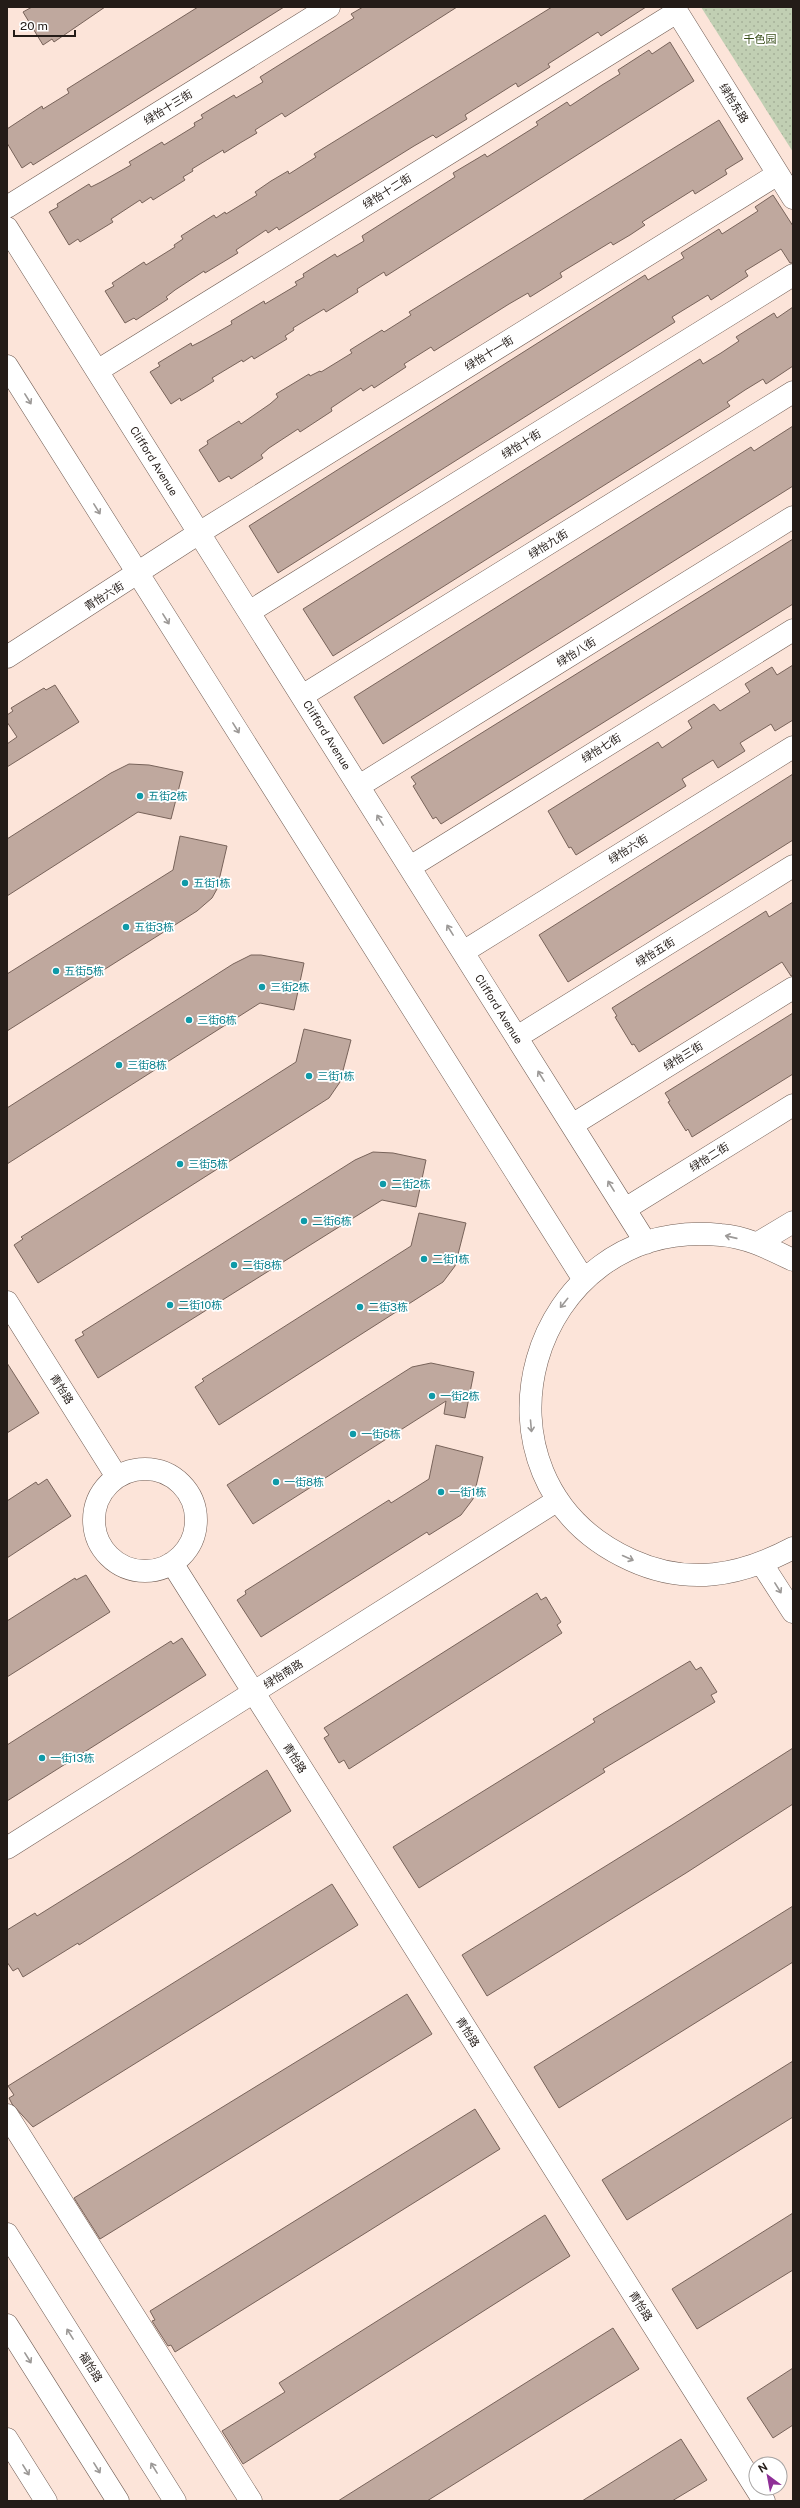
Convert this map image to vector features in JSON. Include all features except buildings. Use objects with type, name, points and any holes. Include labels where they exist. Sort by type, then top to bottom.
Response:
[{"type":"street","name":"绿怡十三街","points":[[7,207],[329,7]]},
{"type":"street","name":"绿怡东路","points":[[676,9],[793,198]]},
{"type":"street","name":"绿怡十二街","points":[[97,371],[676,9]]},
{"type":"street","name":"绿怡十一街","points":[[199,533],[778,174]]},
{"type":"street","name":"Clifford Avenue","points":[[7,228],[646,1243]]},
{"type":"street","name":"绿怡十街","points":[[249,612],[793,275]]},
{"type":"street","points":[[7,366],[584,1280]]},
{"type":"street","name":"绿怡九街","points":[[302,696],[793,392]]},
{"type":"street","name":"绿怡八街","points":[[359,786],[793,517]]},
{"type":"street","name":"青怡六街","points":[[7,657],[138,574],[199,533]]},
{"type":"street","name":"绿怡七街","points":[[410,867],[793,630]]},
{"type":"street","name":"绿怡六街","points":[[463,952],[793,747]]},
{"type":"street","name":"绿怡五街","points":[[517,1037],[793,866]]},
{"type":"street","name":"绿怡三街","points":[[572,1125],[793,988]]},
{"type":"street","name":"绿怡二街","points":[[626,1209],[793,1105]]},
{"type":"street","points":[[758,1243],[793,1222]]},
{"type":"street","points":[[793,1260],[758,1243],[714,1234],[683,1234],[646,1243],[613,1258],[584,1280],[561,1306],[544,1336],[533,1369],[529,1403],[532,1437],[542,1470],[558,1500],[582,1529],[612,1551],[646,1567],[683,1575],[723,1574],[762,1564],[793,1548]]},
{"type":"street","name":"青怡路","points":[[7,1302],[117,1477]]},
{"type":"street","points":[[141,1469],[153,1470],[165,1473],[184,1488],[195,1510],[194,1528],[189,1546],[172,1563],[161,1569],[136,1570],[119,1564],[105,1552],[94,1530],[94,1518],[101,1495],[117,1477],[141,1469]]},
{"type":"street","name":"绿怡南路","points":[[7,1848],[558,1500]]},
{"type":"street","name":"青怡路","points":[[172,1563],[764,2501]]},
{"type":"street","points":[[762,1564],[793,1612]]},
{"type":"street","points":[[7,2115],[252,2501]]},
{"type":"street","name":"福怡路","points":[[7,2234],[175,2501]]},
{"type":"street","points":[[7,2325],[118,2501]]},
{"type":"street","points":[[7,2438],[46,2501]]},
{"type":"green space","name":"千色园","points":[[701,7],[793,7],[793,152]]},
{"type":"place","name":"五街2栋","points":[[140,796]]},
{"type":"place","name":"五街1栋","points":[[185,883]]},
{"type":"place","name":"五街3栋","points":[[126,927]]},
{"type":"place","name":"五街5栋","points":[[56,971]]},
{"type":"place","name":"三街2栋","points":[[262,987]]},
{"type":"place","name":"三街6栋","points":[[189,1020]]},
{"type":"place","name":"三街8栋","points":[[119,1065]]},
{"type":"place","name":"三街1栋","points":[[309,1076]]},
{"type":"place","name":"三街5栋","points":[[180,1164]]},
{"type":"place","name":"二街2栋","points":[[383,1184]]},
{"type":"place","name":"二街6栋","points":[[304,1221]]},
{"type":"place","name":"二街1栋","points":[[424,1259]]},
{"type":"place","name":"二街8栋","points":[[234,1265]]},
{"type":"place","name":"二街10栋","points":[[170,1305]]},
{"type":"place","name":"二街3栋","points":[[360,1307]]},
{"type":"place","name":"一街2栋","points":[[432,1396]]},
{"type":"place","name":"一街6栋","points":[[353,1434]]},
{"type":"place","name":"一街8栋","points":[[276,1482]]},
{"type":"place","name":"一街1栋","points":[[441,1492]]},
{"type":"place","name":"一街13栋","points":[[42,1758]]}]
